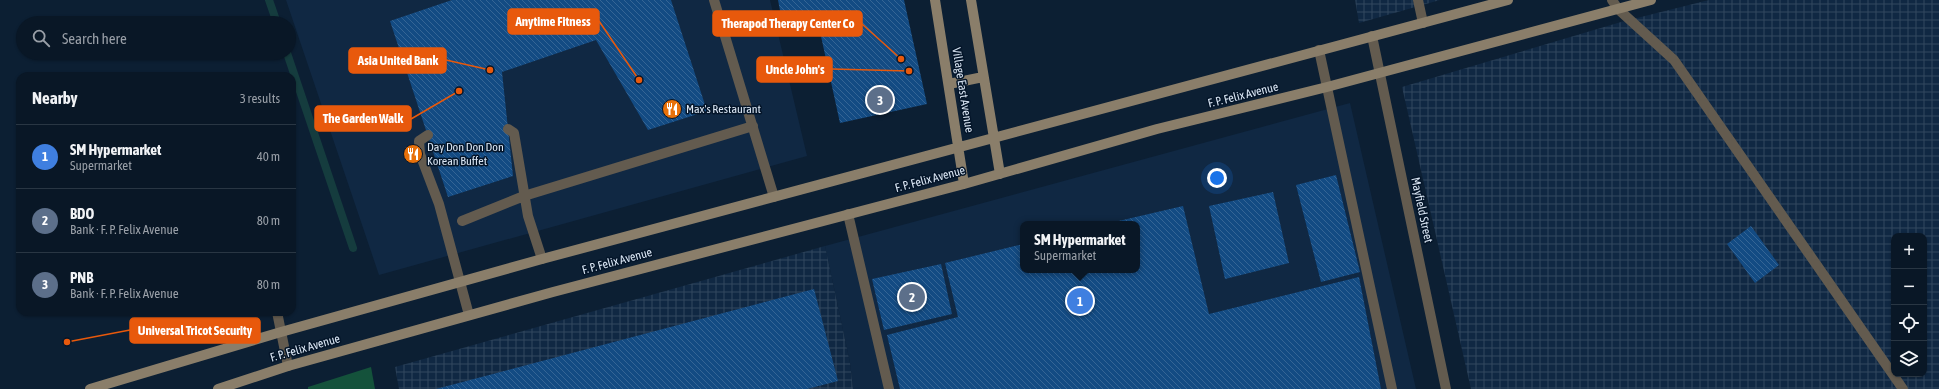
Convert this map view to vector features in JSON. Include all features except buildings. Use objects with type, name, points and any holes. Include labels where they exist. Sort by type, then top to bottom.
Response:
[{"type":"main road","name":"Village East Avenue","points":[[935,0],[964,184]]},
{"type":"main road","name":"Village East Avenue","points":[[971,0],[992,139],[1000,174]]},
{"type":"main road","name":"F. P. Felix Avenue","points":[[90,389],[281,332],[542,259],[1508,0]]},
{"type":"main road","name":"F. P. Felix Avenue","points":[[218,389],[288,366],[469,315],[964,184],[1157,129],[1327,88],[1651,0]]},
{"type":"main road","points":[[949,84],[983,77]]},
{"type":"lane","points":[[714,0],[774,197]]},
{"type":"lane","points":[[1418,0],[1423,23]]},
{"type":"lane","points":[[1612,0],[1618,9],[1674,60],[1903,389]]},
{"type":"lane","name":"Mayfield Street","points":[[1372,36],[1446,389]]},
{"type":"lane","points":[[1319,50],[1392,389]]},
{"type":"lane","points":[[462,221],[524,196],[753,126]]},
{"type":"lane","points":[[508,129],[514,133],[524,196],[542,259]]},
{"type":"lane","points":[[428,135],[419,141],[420,154],[438,204],[469,315]]},
{"type":"lane","points":[[848,214],[889,389]]},
{"type":"lane","points":[[278,316],[288,366]]},
{"type":"shaded area","points":[[286,0],[770,0],[807,156],[379,275],[296,30],[296,16],[291,16]]},
{"type":"shaded area","points":[[1355,0],[1440,0],[1359,23]]},
{"type":"shaded area","points":[[1709,0],[1939,0],[1939,389],[1471,389],[1402,87],[1621,22]]},
{"type":"shaded area","points":[[1350,103],[1416,389],[853,389],[850,363],[825,246]]},
{"type":"shaded area","points":[[825,246],[850,363],[853,389],[399,389],[395,367]]},
{"type":"green space","points":[[371,367],[375,389],[308,389],[308,387]]},
{"type":"waterway","points":[[269,0],[275,16]]},
{"type":"waterway","points":[[289,60],[293,72]]},
{"type":"waterway","points":[[296,80],[353,248]]},
{"type":"place","name":"Therapod Therapy Center Co","points":[[901,59]]},
{"type":"place","name":"Asia United Bank","points":[[490,70]]},
{"type":"place","name":"Uncle John's","points":[[909,71]]},
{"type":"place","name":"Anytime Fitness","points":[[639,80]]},
{"type":"place","name":"The Garden Walk","points":[[459,91]]},
{"type":"place","name":"PNB","points":[[880,100]]},
{"type":"place","name":"Max's Restaurant","points":[[672,109]]},
{"type":"place","name":"Day Don Don Don Korean Buffet","points":[[413,154]]},
{"type":"place","name":"BDO","points":[[912,297]]},
{"type":"place","name":"SM Hypermarket","points":[[1080,301]]},
{"type":"place","name":"Universal Tricot Security","points":[[67,342]]}]
